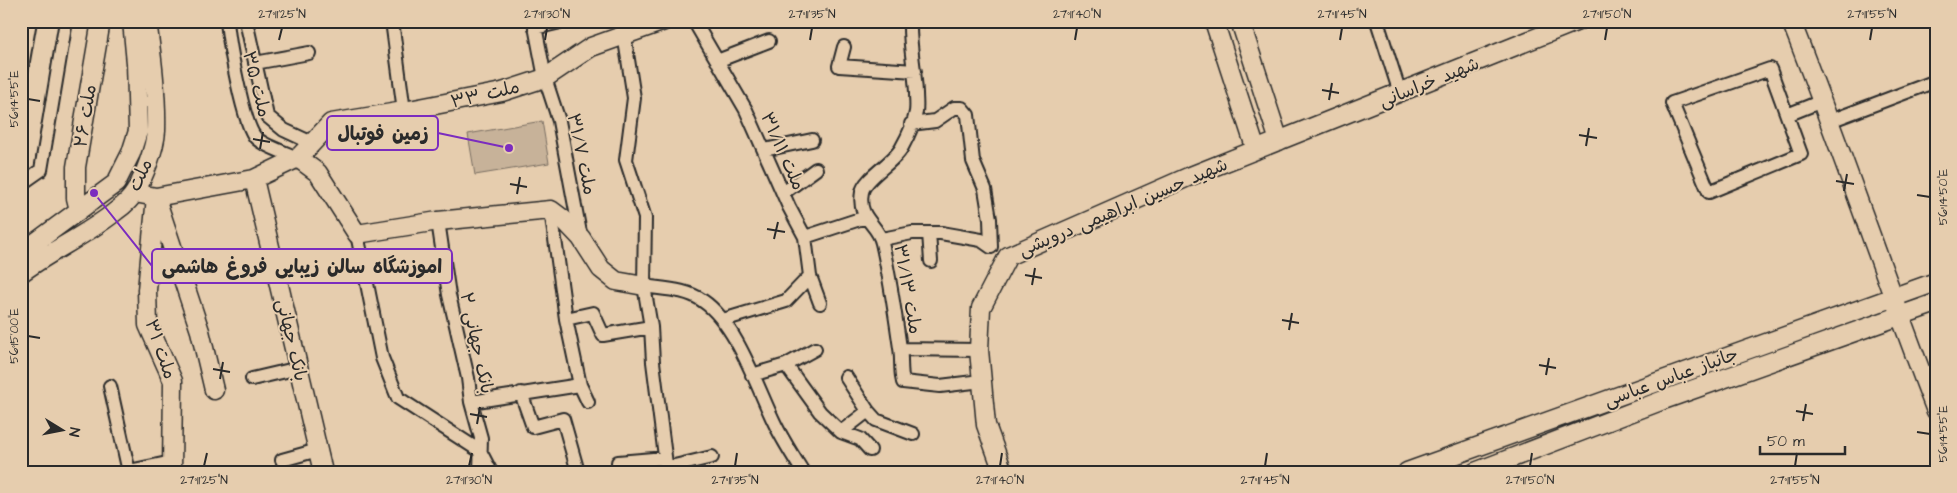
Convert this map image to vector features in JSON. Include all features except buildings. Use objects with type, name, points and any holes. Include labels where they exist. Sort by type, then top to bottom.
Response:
[{"type":"street","points":[[21,72],[30,21]]},
{"type":"street","points":[[21,184],[41,170],[66,21]]},
{"type":"street","name":"ملت ۲۶","points":[[79,210],[76,198],[76,167],[101,21]]},
{"type":"street","name":"ملت","points":[[21,273],[79,210],[116,183],[131,153],[138,131],[136,63],[132,21]]},
{"type":"street","name":"ملت","points":[[21,253],[42,248],[88,232],[117,210],[135,193],[148,164],[156,133],[152,61],[147,21]]},
{"type":"street","name":"ملت ۳۵","points":[[227,21],[229,41],[248,125],[256,138],[298,158]]},
{"type":"street","points":[[246,21],[267,116],[284,130],[312,143]]},
{"type":"street","points":[[392,21],[404,112]]},
{"type":"street","points":[[535,25],[565,21]]},
{"type":"street","name":"ملت ۳۱/۱۱","points":[[694,21],[746,110],[805,237],[810,276],[820,303]]},
{"type":"street","name":"ملت ۳۱/۱۳","points":[[910,21],[910,39],[915,71],[916,112],[902,148],[862,190],[861,210],[882,239],[901,349],[900,370],[903,382],[940,386],[982,381]]},
{"type":"street","points":[[1214,21],[1256,150]]},
{"type":"street","points":[[1240,21],[1279,141]]},
{"type":"street","points":[[1377,21],[1400,93]]},
{"type":"street","name":"شهید خراسانی","points":[[1279,141],[1578,21]]},
{"type":"street","points":[[1791,21],[1830,121],[1899,316],[1936,411]]},
{"type":"street","name":"ملت ۳۳","points":[[135,193],[156,196],[254,179],[298,158],[331,123],[404,112],[502,92],[545,78],[623,28],[657,22]]},
{"type":"street","name":"ملت ۳۱/۷","points":[[535,25],[545,78],[559,121],[581,238]]},
{"type":"street","points":[[623,28],[634,98],[626,160],[645,218],[644,286],[651,327],[653,362],[666,466]]},
{"type":"street","points":[[717,61],[769,41]]},
{"type":"street","points":[[844,47],[839,66],[915,71]]},
{"type":"street","points":[[255,63],[309,53]]},
{"type":"street","points":[[1770,69],[1787,115],[1801,154],[1709,192],[1672,103],[1770,69]]},
{"type":"street","points":[[1830,121],[1936,81]]},
{"type":"street","points":[[1787,115],[1822,100]]},
{"type":"street","points":[[882,239],[912,233],[941,233],[981,240],[991,247],[990,219],[985,189],[973,161],[968,115],[962,108],[954,108],[935,121],[911,124]]},
{"type":"street","points":[[764,150],[812,140]]},
{"type":"street","name":"شهید حسین ابراهیمی درویشی","points":[[1003,472],[986,425],[979,350],[981,308],[1008,256],[1188,177],[1279,141]]},
{"type":"street","points":[[298,158],[318,173],[358,234],[382,358],[398,398],[480,451],[492,472]]},
{"type":"street","points":[[783,193],[816,170]]},
{"type":"street","name":"بانک جهانی","points":[[254,179],[323,472]]},
{"type":"street","points":[[156,196],[200,331],[214,390]]},
{"type":"street","name":"ملت ۳۱","points":[[156,196],[147,290],[148,324],[173,381],[172,467]]},
{"type":"street","points":[[358,234],[438,221],[551,210],[563,219],[581,238],[601,269],[616,281],[691,294],[704,301],[723,320],[744,356],[775,425],[803,472]]},
{"type":"street","points":[[551,210],[566,319],[580,385],[588,402]]},
{"type":"street","points":[[805,237],[866,217]]},
{"type":"street","name":"بانک جهانی ۲","points":[[438,221],[449,295],[468,378],[471,402],[481,438],[480,472]]},
{"type":"street","points":[[929,233],[931,261]]},
{"type":"street","points":[[723,320],[786,301],[810,276]]},
{"type":"street","name":"جانباز عباس عباسی","points":[[1407,472],[1936,282]]},
{"type":"street","name":"جانباز عباس عباسی","points":[[1475,472],[1666,399],[1936,303]]},
{"type":"street","points":[[566,319],[593,313],[603,335],[651,327]]},
{"type":"street","points":[[752,375],[786,365],[815,349]]},
{"type":"street","points":[[901,349],[979,350]]},
{"type":"street","points":[[786,365],[820,412],[841,432],[860,439],[870,450]]},
{"type":"street","points":[[252,379],[299,368]]},
{"type":"street","points":[[846,377],[876,420],[913,434]]},
{"type":"street","points":[[471,402],[580,385]]},
{"type":"street","points":[[110,386],[129,471],[172,467]]},
{"type":"street","points":[[521,394],[533,427],[563,419],[578,472]]},
{"type":"street","points":[[841,432],[868,411]]},
{"type":"street","points":[[1486,443],[1494,464]]},
{"type":"street","points":[[282,460],[318,450]]},
{"type":"street","points":[[618,472],[618,462],[666,466],[712,457]]},
{"type":"shaded area","points":[[542,121],[549,163],[475,175],[468,134]]},
{"type":"place","name":"زمین فوتبال","points":[[509,148]]},
{"type":"place","name":"اموزشگاه سالن زیبایی فروغ هاشمی","points":[[94,193]]}]
